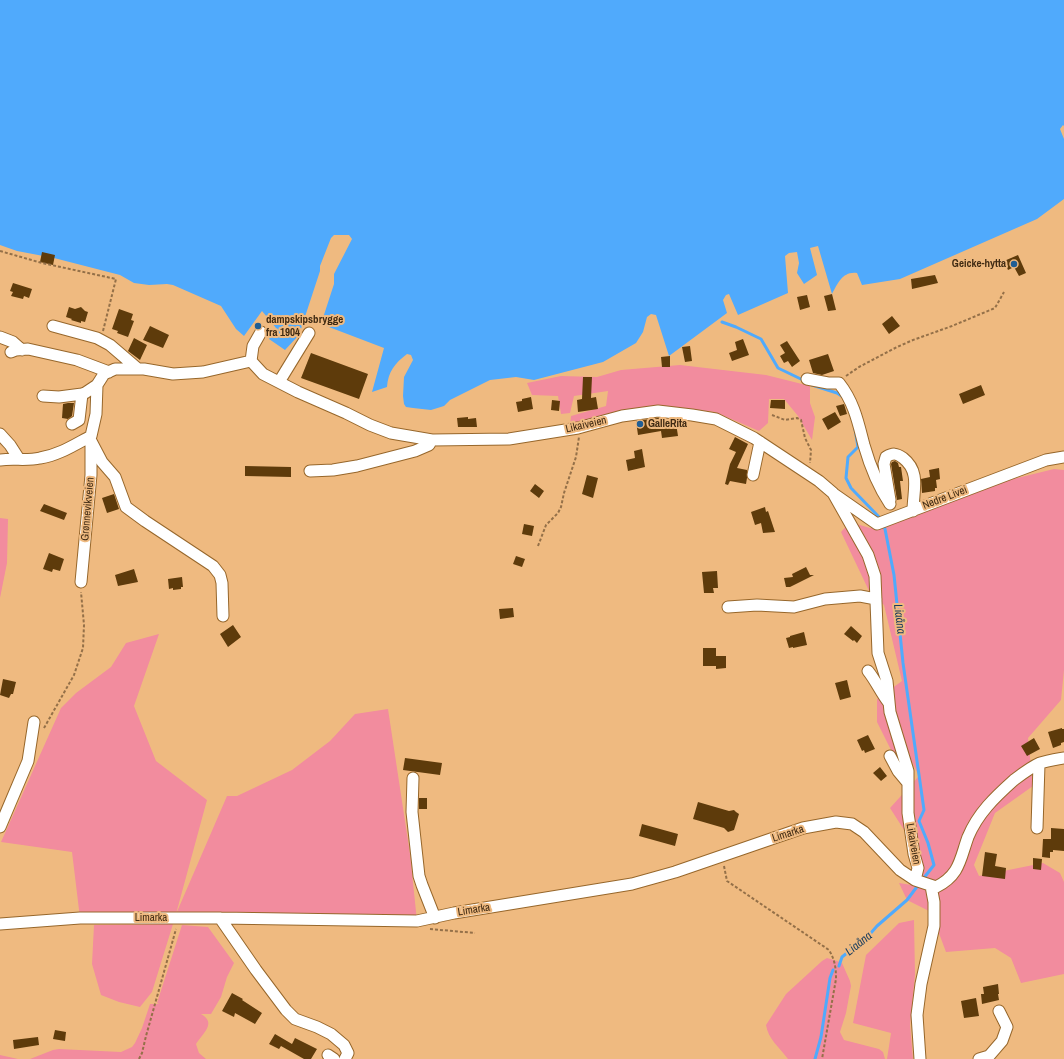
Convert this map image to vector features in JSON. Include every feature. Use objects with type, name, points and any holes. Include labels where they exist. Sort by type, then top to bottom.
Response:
[{"type":"street","points":[[53,326],[101,340],[138,369]]},
{"type":"street","points":[[43,396],[59,397],[82,394],[96,385],[104,374],[115,369],[138,369],[173,374],[203,372],[252,361],[253,346],[261,332]]},
{"type":"street","points":[[279,382],[309,333]]},
{"type":"street","points":[[0,337],[13,342],[22,350]]},
{"type":"street","points":[[11,352],[28,349],[77,360],[109,372]]},
{"type":"street","name":"Likaiveien","points":[[252,361],[263,374],[298,392],[391,433],[432,440],[509,439],[578,428],[622,416],[658,411],[692,415],[716,420],[760,442],[819,481],[833,493],[868,555],[875,576],[878,653],[887,681],[889,704],[897,738],[908,771],[909,821],[914,854],[918,868],[915,880],[931,886]]},
{"type":"street","points":[[807,379],[839,383],[852,404],[874,473],[881,491],[890,504]]},
{"type":"street","name":"Grønnevikveien","points":[[80,582],[91,474],[91,438],[96,414],[96,385]]},
{"type":"street","points":[[72,424],[79,420],[82,394]]},
{"type":"street","points":[[0,434],[10,444],[19,459]]},
{"type":"street","points":[[0,460],[39,459],[65,451],[91,438],[102,462],[115,477],[126,506],[145,521],[213,566],[220,575],[222,584],[223,616]]},
{"type":"street","points":[[310,471],[344,468],[415,451],[429,445],[432,440]]},
{"type":"street","points":[[753,475],[760,442]]},
{"type":"street","points":[[892,519],[884,464],[886,457],[892,454],[898,454],[912,467],[915,488],[913,497],[913,511]]},
{"type":"street","name":"Nedre Livei","points":[[833,493],[877,524],[1046,460],[1064,457]]},
{"type":"street","points":[[728,607],[757,605],[794,607],[825,599],[860,596],[876,599]]},
{"type":"street","points":[[868,671],[889,704]]},
{"type":"street","points":[[0,827],[28,761],[34,722]]},
{"type":"street","points":[[890,756],[898,771],[908,783]]},
{"type":"street","points":[[920,1059],[917,1015],[921,984],[934,926],[934,902],[931,886],[936,887],[952,876],[962,858],[969,837],[980,815],[986,806],[998,794],[1039,764],[1064,758]]},
{"type":"street","points":[[1037,828],[1039,764]]},
{"type":"street","points":[[413,778],[412,812],[417,863],[422,885],[435,918]]},
{"type":"street","name":"Limarka","points":[[0,924],[80,918],[220,918],[417,921],[454,913],[632,884],[675,872],[803,828],[836,822],[852,824],[864,832],[900,870],[915,880]]},
{"type":"street","points":[[220,918],[286,1010],[295,1018],[331,1034],[344,1045],[348,1053],[345,1059]]},
{"type":"street","points":[[979,1059],[989,1056],[1002,1041],[1007,1027],[999,1011]]},
{"type":"path","points":[[0,251],[42,263],[116,279],[101,340]]},
{"type":"path","points":[[839,383],[847,375],[897,347],[995,308],[1004,292]]},
{"type":"path","points":[[772,414],[785,420],[797,418],[801,420],[805,438],[811,450],[809,464],[804,471]]},
{"type":"path","points":[[538,546],[546,525],[558,513],[561,507],[577,450],[578,428]]},
{"type":"path","points":[[43,730],[74,675],[83,648],[84,625],[80,582]]},
{"type":"path","points":[[723,855],[726,881],[829,950],[834,958],[836,979],[822,1059]]},
{"type":"path","points":[[139,1059],[142,1053],[179,918]]},
{"type":"path","points":[[417,921],[417,927],[474,933]]},
{"type":"shaded area","points":[[680,365],[766,375],[810,386],[810,403],[815,417],[812,440],[798,416],[784,399],[769,399],[768,423],[759,431],[715,412],[670,407],[637,408],[570,426],[571,416],[606,406],[608,391],[574,396],[570,413],[561,414],[558,396],[532,395],[527,383],[561,376],[597,377],[621,370]]},
{"type":"shaded area","points":[[1054,469],[1064,470],[1064,670],[1061,700],[1028,738],[1033,786],[995,813],[974,865],[979,876],[1043,863],[1060,873],[1064,882],[1064,974],[1021,983],[1011,958],[995,948],[946,952],[931,912],[907,900],[899,883],[924,887],[921,866],[913,844],[890,808],[919,776],[912,762],[893,754],[877,722],[877,699],[902,681],[884,605],[870,593],[841,532],[850,522],[870,528],[885,526],[1001,482]]},
{"type":"shaded area","points":[[0,518],[8,519],[7,563],[0,598]]},
{"type":"shaded area","points":[[159,634],[134,706],[156,761],[207,800],[176,914],[227,796],[237,796],[292,770],[330,741],[355,714],[388,709],[410,854],[417,921],[80,918],[72,852],[1,842],[61,708],[76,693],[111,667],[126,643]]},
{"type":"shaded area","points":[[914,920],[915,975],[910,1025],[913,1059],[887,1059],[891,1033],[853,1023],[866,955],[899,923]]},
{"type":"shaded area","points":[[173,924],[152,992],[140,1007],[119,1002],[101,995],[92,964],[94,925]]},
{"type":"shaded area","points":[[182,925],[208,927],[234,963],[227,977],[221,997],[211,1014],[201,1014],[206,1017],[208,1025],[205,1032],[196,1044],[199,1053],[206,1059],[30,1059],[59,1049],[121,1052],[132,1047],[142,1028],[150,1004],[159,1004],[157,1003]]},
{"type":"shaded area","points":[[827,958],[842,963],[850,981],[851,986],[846,1013],[840,1032],[844,1040],[879,1049],[883,1052],[885,1059],[788,1059],[769,1035],[766,1025],[786,994]]},
{"type":"shaded area","points":[[0,1055],[18,1059],[0,1059]]},
{"type":"water","points":[[0,0],[1064,0],[1064,126],[1063,125],[1060,129],[1064,139],[1064,199],[1037,219],[900,279],[862,285],[857,273],[848,274],[836,286],[832,294],[818,246],[810,248],[817,275],[804,284],[797,273],[799,263],[797,252],[789,253],[785,256],[788,293],[738,315],[729,294],[726,295],[723,300],[727,313],[669,356],[656,315],[651,314],[647,317],[643,332],[636,343],[603,362],[534,380],[516,377],[490,380],[450,400],[444,406],[431,410],[406,407],[403,396],[404,377],[413,360],[411,355],[407,354],[396,364],[389,377],[387,387],[372,392],[384,348],[321,324],[334,284],[334,274],[352,239],[349,235],[334,235],[331,238],[320,266],[320,271],[299,335],[285,350],[269,339],[276,328],[262,311],[244,336],[236,329],[221,306],[173,285],[149,285],[134,283],[120,275],[54,258],[17,251],[0,245]]},
{"type":"building","points":[[42,252],[55,255],[53,265],[40,262]]},
{"type":"building","name":"Geicke-hytta","points":[[1018,255],[1026,273],[1019,276],[1014,267],[1008,270],[1004,261]]},
{"type":"building","points":[[935,275],[938,283],[912,289],[911,279]]},
{"type":"building","points":[[13,283],[32,289],[29,298],[24,296],[23,299],[11,296],[13,292],[10,291]]},
{"type":"building","points":[[832,294],[836,310],[828,311],[824,296]]},
{"type":"building","points":[[807,295],[810,307],[800,310],[797,297]]},
{"type":"building","points":[[69,307],[75,309],[81,307],[88,312],[85,322],[81,321],[81,323],[66,317]]},
{"type":"building","points":[[119,309],[133,314],[131,320],[134,321],[128,337],[117,333],[118,331],[112,329]]},
{"type":"building","points":[[892,316],[900,326],[889,334],[882,324]]},
{"type":"building","points":[[150,326],[169,335],[163,348],[143,340]]},
{"type":"building","points":[[134,338],[147,345],[140,360],[128,351]]},
{"type":"building","points":[[743,339],[749,355],[732,361],[729,353],[737,350],[735,342]]},
{"type":"building","points":[[787,341],[800,361],[792,367],[788,361],[784,363],[780,356],[785,353],[780,345]]},
{"type":"building","points":[[690,346],[692,361],[685,362],[682,347]]},
{"type":"building","points":[[311,353],[368,374],[359,399],[301,378]]},
{"type":"building","points":[[828,354],[834,371],[822,375],[813,373],[809,360]]},
{"type":"building","points":[[670,356],[670,367],[662,367],[661,357]]},
{"type":"building","points":[[583,377],[592,377],[591,398],[596,397],[598,409],[578,412],[577,400],[582,399]]},
{"type":"building","points":[[981,385],[985,395],[963,404],[959,394]]},
{"type":"building","points":[[531,397],[533,409],[518,412],[516,402]]},
{"type":"building","points":[[552,400],[560,401],[559,411],[551,410]]},
{"type":"building","points":[[771,400],[785,400],[785,409],[770,408]]},
{"type":"building","points":[[74,403],[72,416],[68,419],[62,418],[63,404]]},
{"type":"building","points":[[844,404],[847,414],[840,416],[836,406]]},
{"type":"building","points":[[835,412],[841,422],[828,430],[822,419]]},
{"type":"building","points":[[468,417],[468,419],[476,418],[477,427],[458,427],[457,418]]},
{"type":"building","points":[[660,418],[661,426],[676,423],[678,436],[662,438],[661,431],[638,435],[636,421]]},
{"type":"building","points":[[735,437],[748,444],[737,468],[747,470],[747,478],[746,484],[730,481],[728,485],[725,484],[730,464],[736,452],[729,449]]},
{"type":"building","points":[[642,449],[645,467],[628,471],[626,460],[635,458],[634,451]]},
{"type":"building","points":[[895,461],[898,463],[899,467],[901,467],[903,481],[900,481],[902,499],[897,500],[891,464]]},
{"type":"building","points":[[245,466],[291,467],[291,477],[245,476]]},
{"type":"building","points":[[939,468],[940,479],[936,480],[937,488],[935,488],[935,491],[922,493],[921,479],[930,477],[929,470]]},
{"type":"building","points":[[587,475],[598,478],[593,498],[582,494]]},
{"type":"building","points":[[535,484],[544,491],[539,498],[530,491]]},
{"type":"building","points":[[114,494],[119,509],[107,513],[102,498]]},
{"type":"building","points":[[44,504],[67,513],[64,520],[40,511]]},
{"type":"building","points":[[765,507],[766,512],[768,511],[775,532],[763,533],[761,523],[755,525],[751,512]]},
{"type":"building","points":[[524,524],[534,526],[532,536],[522,534]]},
{"type":"building","points":[[49,553],[64,559],[60,571],[53,569],[52,572],[43,569]]},
{"type":"building","points":[[516,556],[525,559],[522,567],[513,564]]},
{"type":"building","points":[[806,567],[810,575],[814,575],[790,587],[786,587],[784,578],[793,577],[792,574]]},
{"type":"building","points":[[134,569],[138,582],[118,586],[115,575]]},
{"type":"building","points":[[717,571],[718,588],[713,588],[714,593],[704,593],[702,572]]},
{"type":"building","points":[[182,577],[183,587],[181,587],[181,589],[169,589],[168,579]]},
{"type":"building","points":[[513,608],[514,617],[500,619],[499,609]]},
{"type":"building","points":[[233,625],[241,637],[228,647],[220,634]]},
{"type":"building","points":[[851,626],[862,636],[857,643],[844,634]]},
{"type":"building","points":[[804,632],[807,645],[789,648],[786,638]]},
{"type":"building","points":[[703,648],[716,648],[716,656],[726,656],[726,668],[716,669],[716,666],[703,666]]},
{"type":"building","points":[[3,679],[16,682],[13,694],[11,694],[9,698],[0,695]]},
{"type":"building","points":[[847,680],[851,697],[840,700],[835,683]]},
{"type":"building","points":[[1062,728],[1064,729],[1064,742],[1053,748],[1048,732]]},
{"type":"building","points":[[868,735],[875,749],[865,753],[864,750],[862,751],[857,740]]},
{"type":"building","points":[[1034,738],[1040,749],[1027,756],[1021,746]]},
{"type":"building","points":[[405,758],[442,763],[440,775],[403,770]]},
{"type":"building","points":[[880,767],[887,776],[881,781],[873,773]]},
{"type":"building","points":[[419,798],[427,798],[427,809],[419,809]]},
{"type":"building","points":[[698,802],[729,811],[734,810],[739,814],[734,830],[728,832],[724,828],[693,819]]},
{"type":"building","points":[[642,824],[678,834],[675,846],[639,836]]},
{"type":"building","points":[[1051,828],[1064,829],[1064,851],[1053,850],[1053,852],[1050,852],[1050,858],[1042,857],[1043,839],[1051,839]]},
{"type":"building","points":[[985,852],[997,854],[995,866],[1006,868],[1005,879],[982,876]]},
{"type":"building","points":[[1033,858],[1042,859],[1041,870],[1033,869]]},
{"type":"building","points":[[998,984],[999,1000],[982,1004],[981,994],[984,994],[983,987]]},
{"type":"building","points":[[232,993],[262,1013],[255,1024],[235,1013],[234,1017],[222,1011]]},
{"type":"building","points":[[976,998],[979,1016],[964,1018],[961,1001]]},
{"type":"building","points":[[55,1030],[66,1032],[65,1041],[53,1039]]},
{"type":"building","points":[[275,1034],[292,1044],[295,1038],[317,1049],[311,1059],[304,1059],[281,1046],[279,1049],[269,1044]]},
{"type":"building","points":[[38,1037],[39,1045],[14,1049],[13,1040]]},
{"type":"waterway","name":"Liaåna","points":[[722,322],[761,339],[778,368],[805,381]]},
{"type":"waterway","name":"Liaåna","points":[[812,385],[837,393],[843,397]]},
{"type":"waterway","name":"Liaåna","points":[[855,429],[858,447],[848,457],[846,478],[851,488],[879,517],[885,529],[894,575],[903,663],[924,810],[919,821],[928,843],[934,865],[923,879]]},
{"type":"waterway","name":"Liaåna","points":[[839,966],[842,957],[863,942],[877,926],[907,900],[919,884]]},
{"type":"waterway","name":"Liaåna","points":[[815,1059],[821,1037],[830,978],[833,970]]},
{"type":"place","name":"Geicke-hytta","points":[[1014,264]]},
{"type":"place","name":"dampskipsbrygge fra 1904","points":[[258,326]]},
{"type":"place","name":"GalleRita","points":[[640,424]]}]
